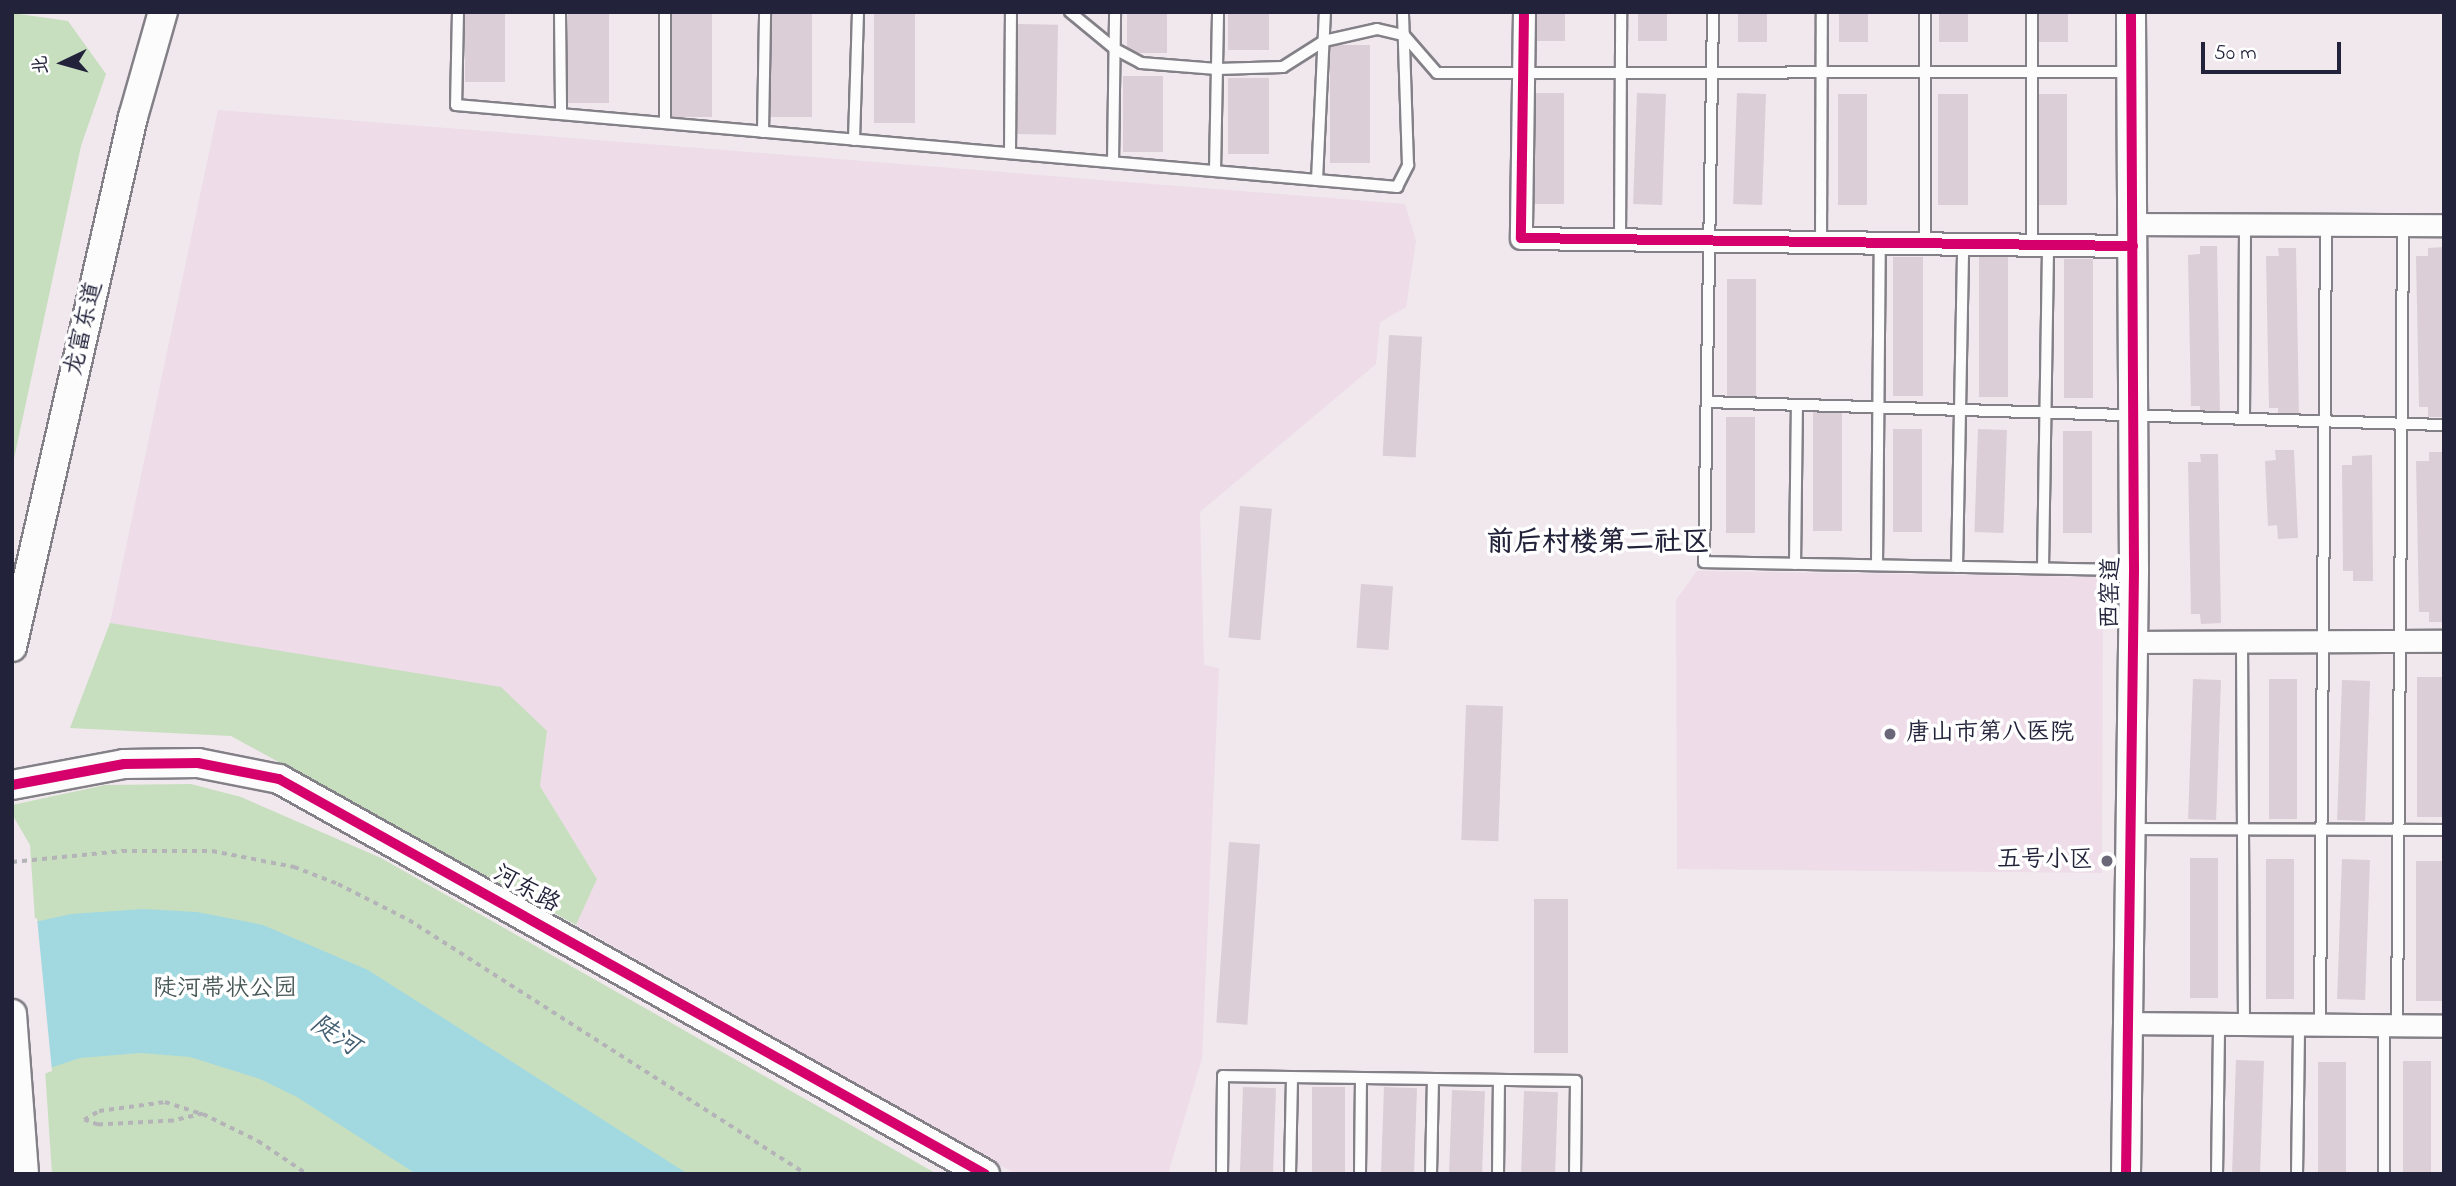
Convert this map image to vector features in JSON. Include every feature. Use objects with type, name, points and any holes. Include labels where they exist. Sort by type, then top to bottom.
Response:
[{"type":"street","name":"龙富东道","points":[[12,648],[133,117],[163,12]]},
{"type":"street","points":[[1524,12],[1521,238],[2040,245],[2245,225],[2444,225]]},
{"type":"street","name":"西窑道","points":[[2126,1174],[2134,570],[2132,12]]},
{"type":"street","points":[[2132,642],[2444,641]]},
{"type":"street","name":"河东路","points":[[12,785],[124,764],[198,763],[279,779],[985,1174]]},
{"type":"street","points":[[12,1014],[24,1162]]},
{"type":"street","points":[[2128,1023],[2444,1026]]},
{"type":"lane","points":[[458,12],[456,105],[1397,187],[1408,165],[1404,12]]},
{"type":"lane","points":[[561,12],[561,114]]},
{"type":"lane","points":[[665,12],[665,123]]},
{"type":"lane","points":[[763,132],[765,12]]},
{"type":"lane","points":[[854,140],[858,12]]},
{"type":"lane","points":[[1010,153],[1011,12]]},
{"type":"lane","points":[[1070,12],[1115,49],[1141,63],[1217,69],[1283,66],[1324,41],[1377,29],[1404,35],[1437,73],[2132,72]]},
{"type":"lane","points":[[1113,162],[1115,12]]},
{"type":"lane","points":[[1215,171],[1218,12]]},
{"type":"lane","points":[[1317,180],[1325,12]]},
{"type":"lane","points":[[1620,240],[1621,12]]},
{"type":"lane","points":[[1713,12],[1704,562],[2134,570]]},
{"type":"lane","points":[[1821,242],[1822,12]]},
{"type":"lane","points":[[1925,12],[1925,243]]},
{"type":"lane","points":[[2032,12],[2032,72],[2047,413],[2043,568]]},
{"type":"lane","points":[[2244,419],[2245,225]]},
{"type":"lane","points":[[2297,1174],[2321,828],[2322,421],[2326,225]]},
{"type":"lane","points":[[2384,1174],[2397,829],[2403,225]]},
{"type":"lane","points":[[1877,565],[1880,243]]},
{"type":"lane","points":[[1957,567],[1963,244]]},
{"type":"lane","points":[[1707,402],[2444,425]]},
{"type":"lane","points":[[1795,564],[1797,405]]},
{"type":"lane","points":[[2242,641],[2244,1024]]},
{"type":"lane","points":[[2130,829],[2444,830]]},
{"type":"lane","points":[[2217,1174],[2219,1024]]},
{"type":"lane","points":[[1222,1174],[1223,1076],[1576,1081],[1575,1174]]},
{"type":"lane","points":[[1290,1174],[1292,1077]]},
{"type":"lane","points":[[1360,1174],[1361,1078]]},
{"type":"lane","points":[[1431,1174],[1433,1079]]},
{"type":"lane","points":[[1498,1174],[1499,1080]]},
{"type":"path","points":[[12,862],[122,851],[212,851],[283,864],[338,884],[409,920],[806,1174]]},
{"type":"path","points":[[203,1114],[173,1121],[98,1125],[84,1120],[99,1111],[165,1102],[203,1114],[258,1141],[307,1174]]},
{"type":"shaded area","points":[[218,110],[1405,204],[1416,241],[1406,307],[1380,322],[1376,364],[1200,512],[1204,665],[1219,668],[1202,1058],[1168,1174],[1016,1174],[576,925],[597,879],[540,786],[547,731],[110,623]]},
{"type":"shaded area","name":"唐山市第八医院","points":[[1697,571],[2103,577],[2102,873],[1677,869],[1676,600]]},
{"type":"green space","points":[[12,13],[68,21],[106,74],[81,146],[12,468]]},
{"type":"green space","points":[[110,623],[501,687],[547,731],[540,786],[597,879],[576,925],[231,736],[70,728]]},
{"type":"green space","name":"陡河带状公园","points":[[191,784],[241,797],[381,858],[937,1174],[52,1174],[30,845],[12,814],[12,805],[105,785]]},
{"type":"water","name":"陡河","points":[[143,909],[197,912],[263,925],[368,970],[688,1174],[416,1174],[297,1097],[260,1079],[190,1057],[141,1053],[80,1058],[29,1075],[12,927],[71,914]]},
{"type":"pier","points":[[37,918],[52,1071],[12,1086],[12,924]]},
{"type":"building","points":[[465,12],[505,12],[505,82],[465,82]]},
{"type":"building","points":[[568,12],[609,12],[609,103],[568,103]]},
{"type":"building","points":[[671,12],[712,12],[712,117],[671,117]]},
{"type":"building","points":[[771,12],[812,12],[812,117],[771,117]]},
{"type":"building","points":[[874,12],[915,12],[915,123],[874,123]]},
{"type":"building","points":[[1127,12],[1167,12],[1167,53],[1127,53]]},
{"type":"building","points":[[1228,12],[1269,12],[1269,50],[1228,50]]},
{"type":"building","points":[[1536,12],[1565,12],[1565,41],[1536,41]]},
{"type":"building","points":[[1638,12],[1667,12],[1667,41],[1638,41]]},
{"type":"building","points":[[1738,12],[1767,12],[1767,42],[1738,42]]},
{"type":"building","points":[[1839,12],[1868,12],[1868,42],[1839,42]]},
{"type":"building","points":[[1939,12],[1968,12],[1968,42],[1939,42]]},
{"type":"building","points":[[2039,12],[2068,12],[2068,42],[2039,42]]},
{"type":"building","points":[[1018,24],[1058,25],[1056,135],[1016,134]]},
{"type":"building","points":[[1330,45],[1370,45],[1370,163],[1330,163]]},
{"type":"building","points":[[1123,76],[1163,76],[1163,152],[1123,152]]},
{"type":"building","points":[[1228,78],[1269,78],[1269,154],[1228,154]]},
{"type":"building","points":[[1535,93],[1564,93],[1564,204],[1535,204]]},
{"type":"building","points":[[1637,93],[1666,94],[1662,205],[1633,204]]},
{"type":"building","points":[[1737,93],[1766,94],[1762,205],[1733,204]]},
{"type":"building","points":[[1838,94],[1867,94],[1867,205],[1838,205]]},
{"type":"building","points":[[1938,94],[1968,94],[1968,205],[1938,205]]},
{"type":"building","points":[[2038,94],[2067,94],[2067,205],[2038,205]]},
{"type":"building","points":[[2200,246],[2217,246],[2220,415],[2200,416],[2200,406],[2191,406],[2188,255],[2200,254]]},
{"type":"building","points":[[2444,247],[2444,417],[2428,417],[2428,407],[2419,407],[2416,256],[2428,256],[2428,248]]},
{"type":"building","points":[[2278,248],[2296,248],[2299,417],[2278,418],[2278,408],[2269,408],[2266,256],[2279,256]]},
{"type":"building","points":[[1893,257],[1923,257],[1923,396],[1893,396]]},
{"type":"building","points":[[1979,257],[2008,257],[2008,397],[1979,397]]},
{"type":"building","points":[[2064,259],[2093,259],[2093,398],[2064,398]]},
{"type":"building","points":[[1727,279],[1756,279],[1756,401],[1727,401]]},
{"type":"building","points":[[1389,335],[1422,337],[1416,458],[1383,456]]},
{"type":"building","points":[[1813,409],[1842,409],[1842,531],[1813,531]]},
{"type":"building","points":[[1726,417],[1755,417],[1755,533],[1726,533]]},
{"type":"building","points":[[1893,429],[1922,429],[1922,532],[1893,532]]},
{"type":"building","points":[[1978,429],[2007,430],[2003,533],[1974,532]]},
{"type":"building","points":[[2063,431],[2092,431],[2092,533],[2063,533]]},
{"type":"building","points":[[2275,450],[2294,450],[2298,538],[2278,539],[2277,525],[2268,526],[2265,461],[2276,460]]},
{"type":"building","points":[[2429,452],[2444,452],[2444,622],[2429,622],[2429,612],[2419,612],[2416,461],[2429,461]]},
{"type":"building","points":[[2200,454],[2218,454],[2221,623],[2201,624],[2200,614],[2191,614],[2188,462],[2201,462]]},
{"type":"building","points":[[2372,455],[2373,581],[2353,581],[2353,571],[2343,571],[2342,465],[2352,465],[2352,456]]},
{"type":"building","points":[[1240,506],[1272,509],[1260,640],[1228,637]]},
{"type":"building","points":[[1361,584],[1393,586],[1388,650],[1357,648]]},
{"type":"building","points":[[2417,677],[2444,677],[2444,817],[2417,817]]},
{"type":"building","points":[[2193,679],[2221,680],[2216,820],[2188,819]]},
{"type":"building","points":[[2269,679],[2297,679],[2297,819],[2269,819]]},
{"type":"building","points":[[2342,680],[2370,681],[2365,821],[2337,820]]},
{"type":"building","points":[[1466,705],[1503,706],[1498,841],[1461,840]]},
{"type":"building","points":[[1229,842],[1260,844],[1247,1025],[1216,1023]]},
{"type":"building","points":[[2190,858],[2218,858],[2218,998],[2190,998]]},
{"type":"building","points":[[2266,859],[2294,859],[2294,999],[2266,999]]},
{"type":"building","points":[[2342,859],[2370,860],[2365,1000],[2337,999]]},
{"type":"building","points":[[2416,861],[2444,861],[2444,1001],[2416,1001]]},
{"type":"building","points":[[1534,899],[1568,899],[1568,1053],[1534,1053]]},
{"type":"building","points":[[2236,1060],[2264,1061],[2260,1174],[2232,1174]]},
{"type":"building","points":[[2403,1061],[2431,1061],[2431,1174],[2403,1174]]},
{"type":"building","points":[[2318,1062],[2346,1062],[2346,1174],[2318,1174]]},
{"type":"building","points":[[1243,1087],[1276,1088],[1273,1174],[1240,1174]]},
{"type":"building","points":[[1312,1087],[1345,1087],[1345,1174],[1312,1174]]},
{"type":"building","points":[[1384,1087],[1417,1088],[1414,1174],[1381,1174]]},
{"type":"building","points":[[1452,1090],[1485,1091],[1482,1174],[1449,1174]]},
{"type":"building","points":[[1524,1091],[1558,1092],[1555,1174],[1521,1174]]},
{"type":"cycle path","points":[[1524,12],[1521,238],[2133,246]]},
{"type":"cycle path","points":[[2126,1174],[2134,570],[2131,12]]},
{"type":"cycle path","points":[[12,785],[124,764],[198,763],[279,779],[985,1174]]},
{"type":"place","name":"唐山市第八医院","points":[[1890,734]]},
{"type":"place","name":"五号小区","points":[[2107,861]]},
{"type":"district","name":"前后村楼第二社区","points":[[1598,544]]}]
